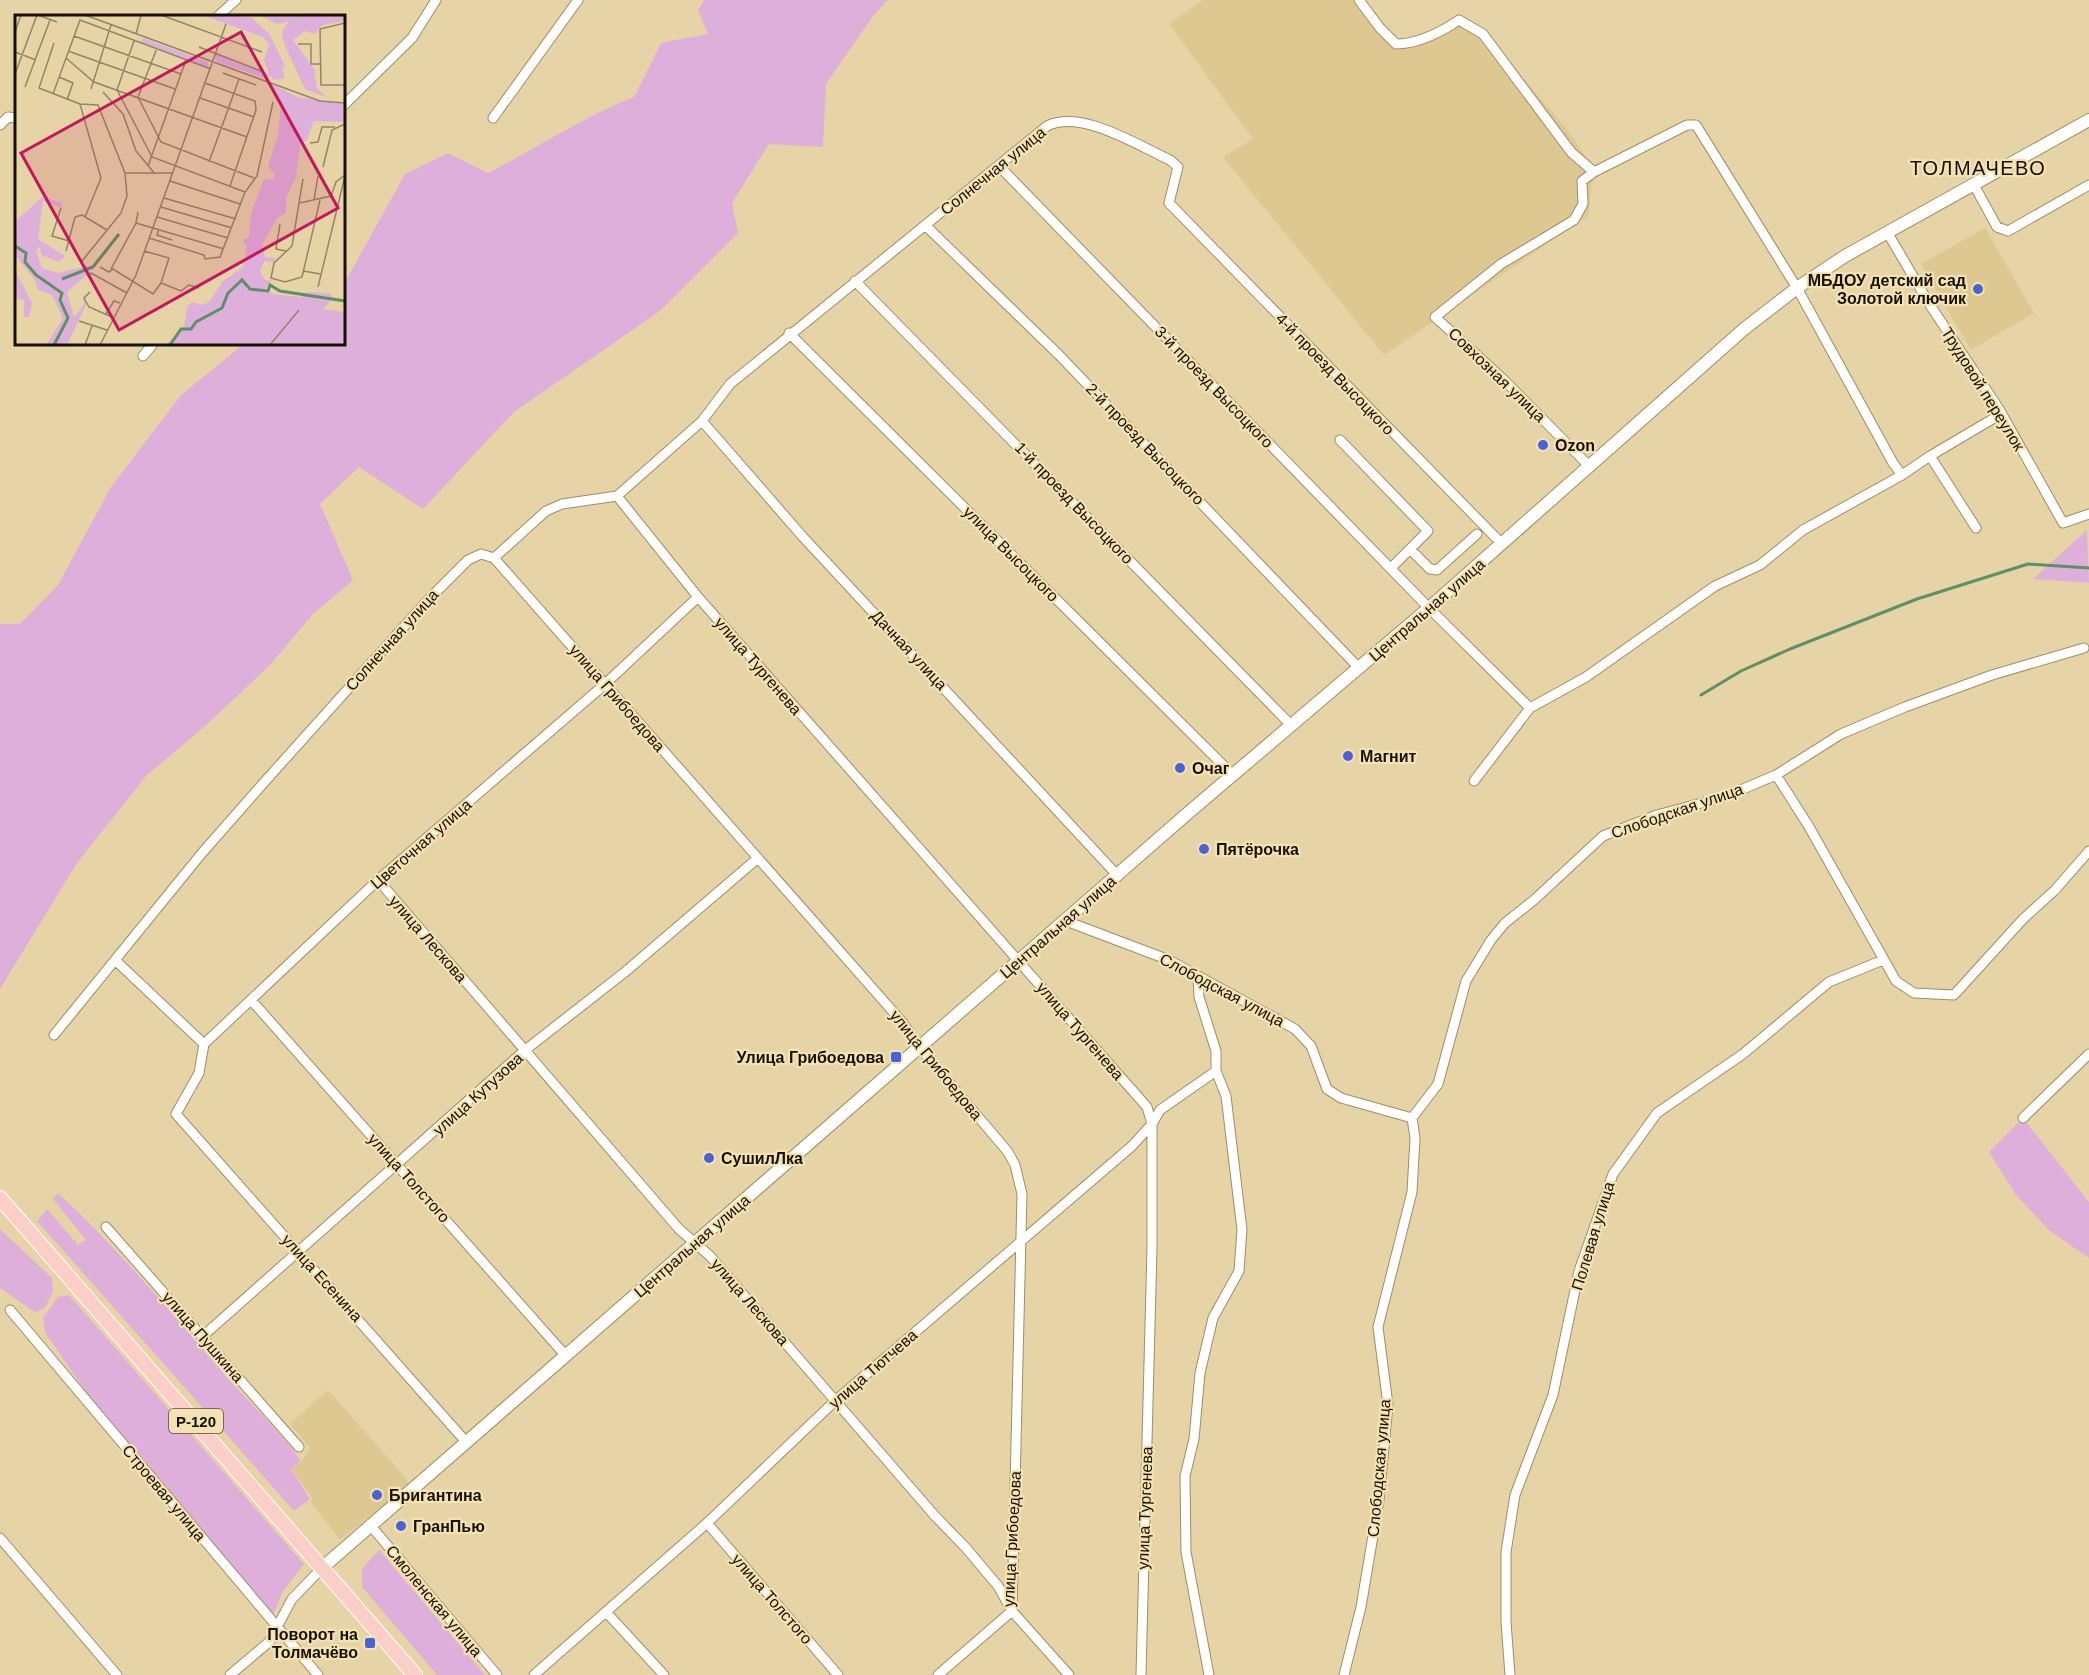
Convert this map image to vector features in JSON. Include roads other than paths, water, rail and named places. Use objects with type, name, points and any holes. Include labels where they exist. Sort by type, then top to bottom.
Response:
[{"type":"main road","name":"Р-120","points":[[0,1198],[415,1675]]},
{"type":"street","points":[[219,15],[236,0]]},
{"type":"street","points":[[345,104],[412,38],[436,0]]},
{"type":"street","points":[[493,118],[578,0]]},
{"type":"street","points":[[1359,0],[1380,28],[1396,44],[1406,44],[1438,33],[1459,20],[1483,34],[1571,152],[1594,172],[1687,125],[1696,125],[1797,288],[1902,475]]},
{"type":"street","points":[[0,125],[8,117],[15,118]]},
{"type":"street","name":"Солнечная улица","points":[[789,333],[999,167],[1047,126],[1060,120],[1071,120],[1095,126],[1170,160],[1178,167],[1169,204]]},
{"type":"street","name":"Центральная улица","points":[[322,1568],[1018,961],[1429,608],[1744,329],[1797,288],[1887,232],[2088,122]]},
{"type":"street","name":"3-й проезд Высоцкого","points":[[999,167],[1429,608],[1530,708]]},
{"type":"street","name":"Совхозная улица","points":[[1590,467],[1503,378],[1435,317],[1501,264],[1574,220],[1583,204],[1582,181],[1594,172]]},
{"type":"street","points":[[1974,184],[1997,226],[2008,231],[2089,184]]},
{"type":"street","name":"4-й проезд Высоцкого","points":[[1169,204],[1502,544]]},
{"type":"street","name":"2-й проезд Высоцкого","points":[[925,225],[1059,355],[1359,668]]},
{"type":"street","name":"Трудовой переулок","points":[[1887,232],[1930,305],[2001,414],[2063,523],[2089,514]]},
{"type":"street","name":"1-й проезд Высоцкого","points":[[855,281],[1291,725]]},
{"type":"street","points":[[494,558],[546,511],[562,504],[617,496],[702,421],[730,384],[789,333]]},
{"type":"street","name":"улица Высоцкого","points":[[789,333],[1233,775]]},
{"type":"street","points":[[142,356],[152,345]]},
{"type":"street","points":[[1474,781],[1530,708],[1586,676],[1715,586],[1760,565],[1803,530],[1902,475],[2001,414]]},
{"type":"street","name":"Дачная улица","points":[[702,421],[803,537],[1118,876]]},
{"type":"street","points":[[1340,441],[1428,531],[1391,568]]},
{"type":"street","points":[[1930,456],[1976,528]]},
{"type":"street","name":"улица Тургенева","points":[[617,496],[698,597],[1147,1107],[1152,1124],[1152,1246],[1141,1675]]},
{"type":"street","points":[[1410,549],[1430,569],[1437,570],[1477,534]]},
{"type":"street","name":"Солнечная улица","points":[[54,1035],[202,853],[427,601],[468,560],[482,554],[494,558]]},
{"type":"street","name":"улица Грибоедова","points":[[494,558],[903,1023],[919,1047],[1008,1152],[1015,1165],[1023,1194],[1012,1611],[938,1675]]},
{"type":"street","name":"Цветочная улица","points":[[204,1044],[378,880],[604,685],[698,597]]},
{"type":"street","name":"Слободская улица","points":[[1344,1675],[1361,1607],[1379,1500],[1388,1405],[1378,1327],[1412,1192],[1414,1138],[1412,1118],[1438,1084],[1466,981],[1504,923],[1534,900],[1603,836],[1657,815],[1724,797],[1776,775],[1841,734],[1905,707],[1992,675],[2084,648]]},
{"type":"street","points":[[1776,775],[1808,825],[1896,981],[1914,993],[1954,995],[2023,919],[2055,890],[2089,851]]},
{"type":"street","name":"улица Кутузова","points":[[203,1336],[398,1166],[525,1051],[624,972],[758,858]]},
{"type":"street","name":"улица Лескова","points":[[378,880],[679,1229],[696,1242],[935,1516],[966,1548],[998,1586],[1012,1611],[1069,1675]]},
{"type":"street","name":"Слободская улица","points":[[1066,921],[1169,960],[1295,1029],[1311,1046],[1327,1089],[1341,1098],[1412,1118]]},
{"type":"street","points":[[115,960],[204,1044]]},
{"type":"street","name":"Полевая улица","points":[[1510,1675],[1506,1622],[1506,1552],[1515,1495],[1552,1395],[1579,1271],[1613,1174],[1658,1113],[1743,1054],[1829,982],[1883,960]]},
{"type":"street","points":[[1198,976],[1199,997],[1216,1051],[1216,1071],[1226,1096],[1242,1230],[1239,1271],[1213,1318],[1200,1374],[1194,1439],[1185,1476],[1186,1552],[1209,1675]]},
{"type":"street","name":"улица Толстого","points":[[252,1001],[566,1356]]},
{"type":"street","name":"улица Есенина","points":[[204,1044],[199,1073],[176,1114],[467,1443]]},
{"type":"street","points":[[2023,1118],[2089,1054]]},
{"type":"street","name":"улица Тютчева","points":[[534,1675],[707,1524],[835,1401],[1132,1146],[1152,1124],[1160,1110],[1216,1071]]},
{"type":"street","name":"улица Пушкина","points":[[106,1227],[299,1447]]},
{"type":"street","name":"Строевая улица","points":[[10,1310],[318,1675]]},
{"type":"street","name":"улица Толстого","points":[[707,1524],[838,1675]]},
{"type":"street","name":"Смоленская улица","points":[[371,1526],[496,1675]]},
{"type":"street","points":[[0,1538],[117,1675]]},
{"type":"street","points":[[230,1675],[269,1642],[292,1599],[322,1568]]},
{"type":"street","points":[[606,1612],[664,1675]]},
{"type":"waterway","points":[[1701,695],[1741,671],[1790,649],[1917,599],[2028,564],[2089,568]]},
{"type":"place","name":"МБДОУ детский сад Золотой ключик","points":[[1978,289]]},
{"type":"place","name":"Ozon","points":[[1543,445]]},
{"type":"place","name":"Магнит","points":[[1348,756]]},
{"type":"place","name":"Очаг","points":[[1180,768]]},
{"type":"place","name":"Пятёрочка","points":[[1204,849]]},
{"type":"place","name":"Улица Грибоедова","points":[[896,1057]]},
{"type":"place","name":"СушилЛка","points":[[709,1158]]},
{"type":"place","name":"Бригантина","points":[[377,1495]]},
{"type":"place","name":"ГранПью","points":[[401,1526]]},
{"type":"place","name":"Поворот на Толмачёво","points":[[370,1643]]},
{"type":"district","name":"ТОЛМАЧЕВО","points":[[1978,168]]}]
